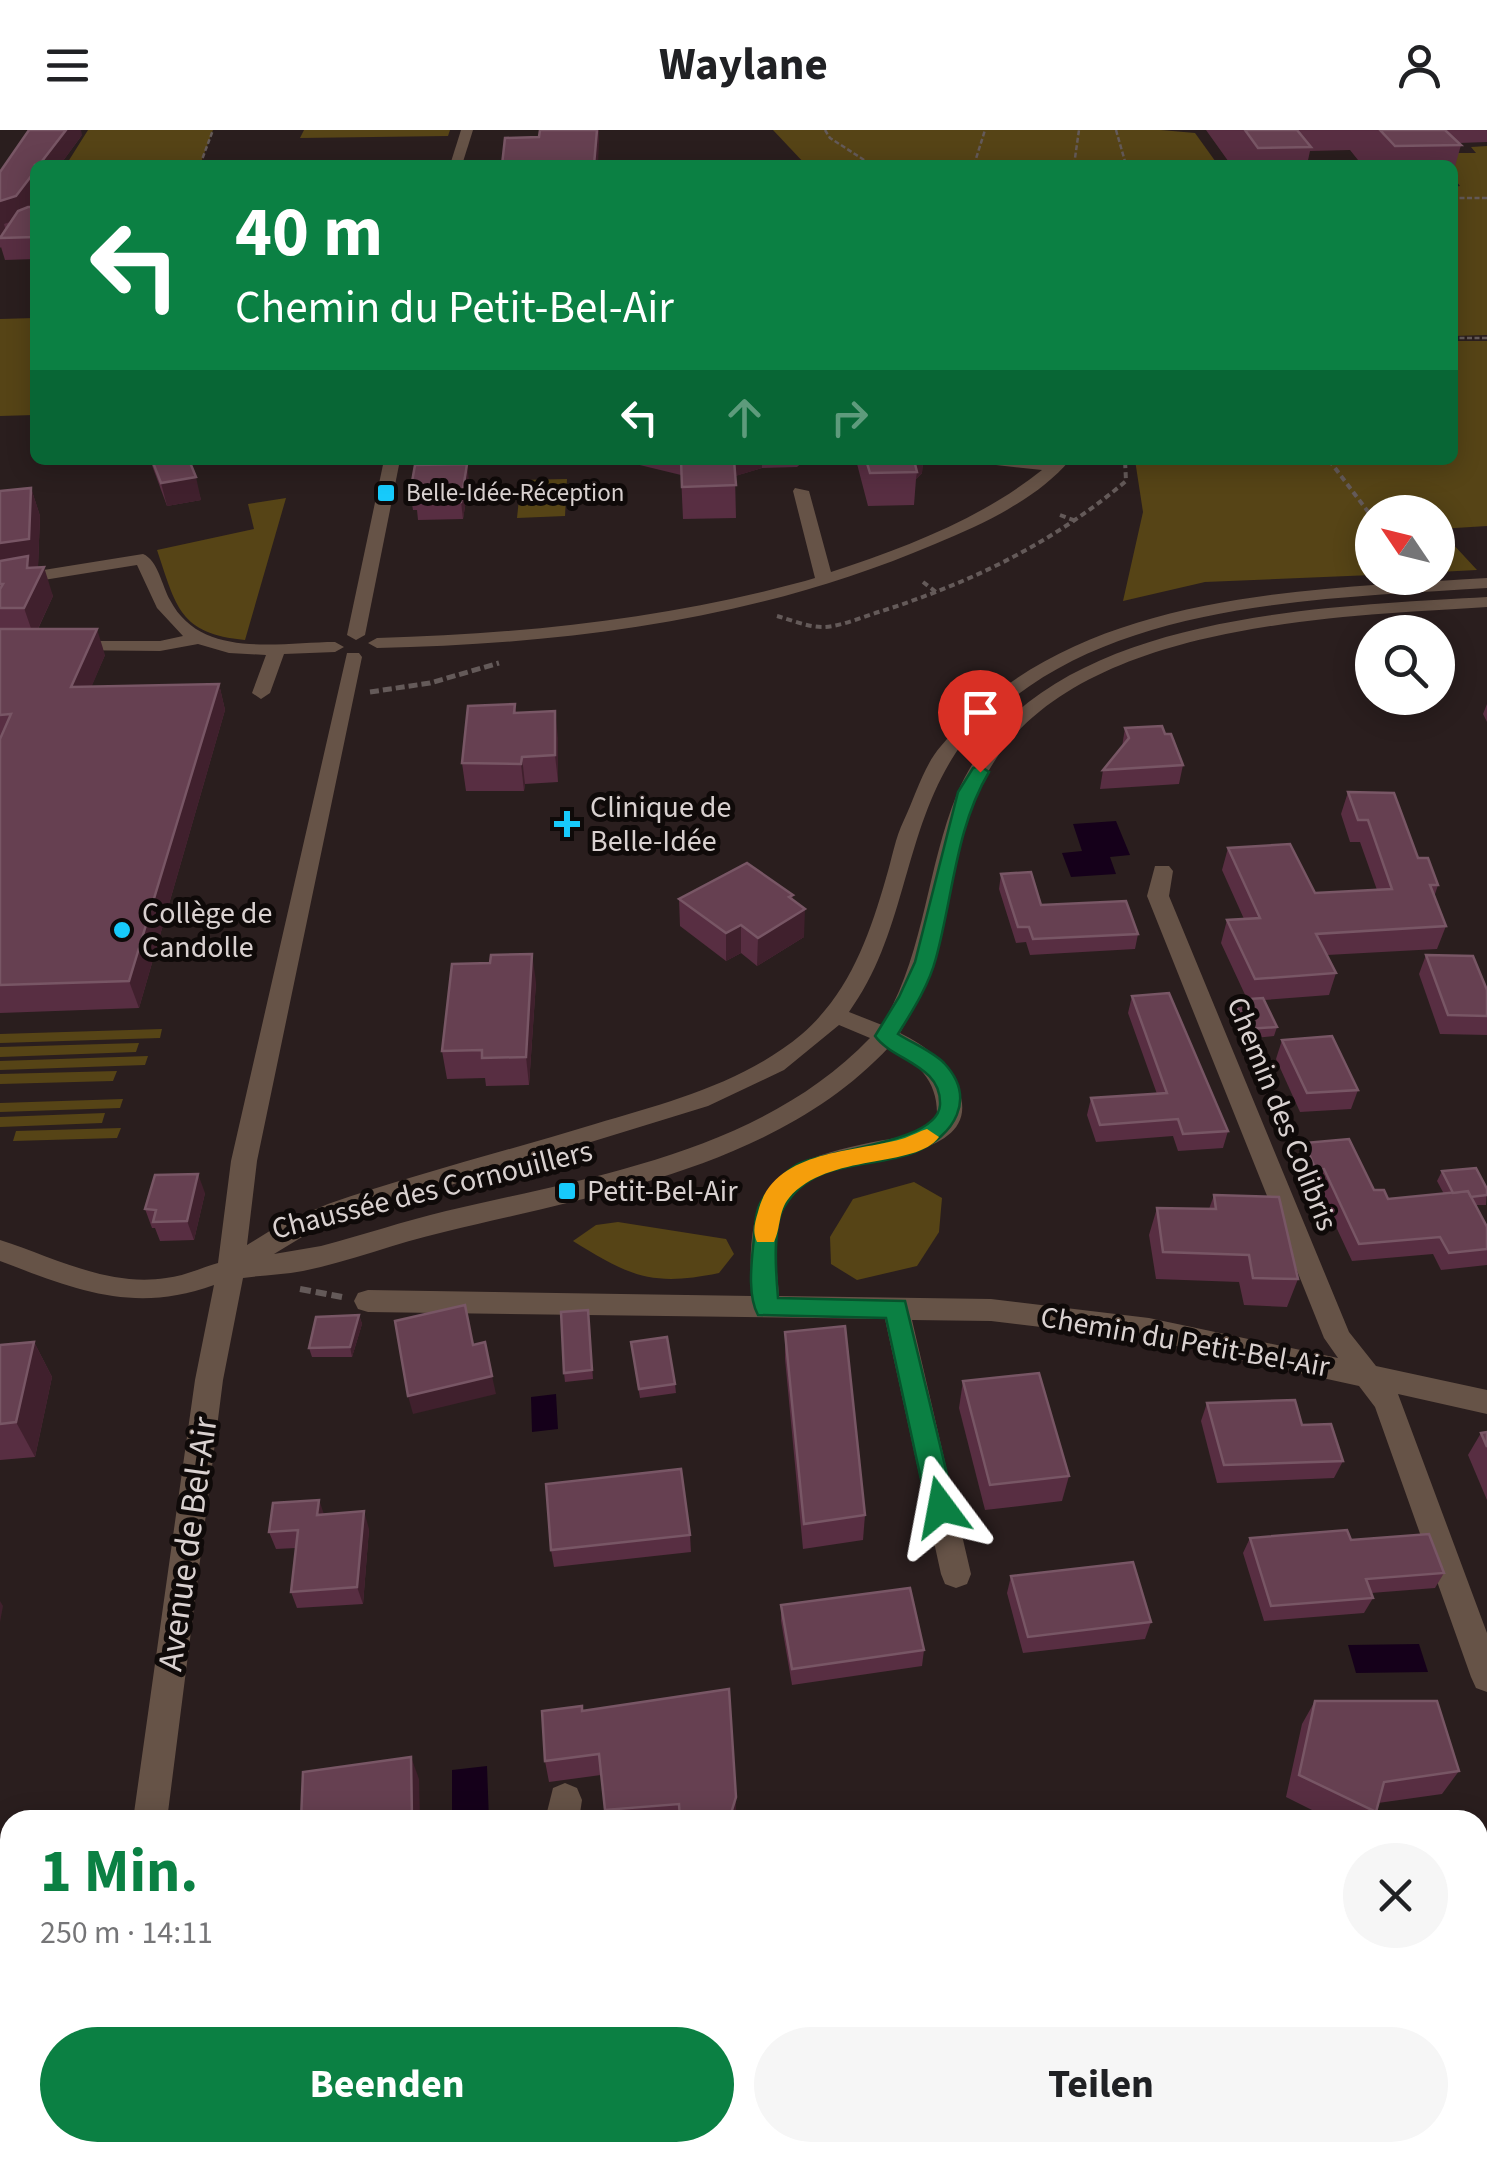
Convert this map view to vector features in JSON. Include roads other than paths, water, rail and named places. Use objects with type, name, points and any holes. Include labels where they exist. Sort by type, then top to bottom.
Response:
[{"type":"street","points":[[458,160],[467,130]]},
{"type":"street","name":"Avenue de Bel-Air","points":[[151,1810],[244,1161],[348,646],[391,465]]},
{"type":"street","points":[[41,646],[160,646],[198,640],[234,646],[348,646],[370,653],[377,642],[488,639],[602,628],[724,606],[824,580],[920,546],[1028,490],[1049,465]]},
{"type":"street","points":[[801,491],[824,580]]},
{"type":"street","points":[[0,582],[143,559],[164,606],[175,622],[198,640]]},
{"type":"street","name":"Chaussée des Cornouillers","points":[[231,1269],[295,1228],[375,1197],[654,1116],[730,1087],[777,1064],[810,1041],[858,988],[874,956],[912,822],[950,746],[978,714],[1012,688],[1100,640],[1195,613],[1294,599],[1487,583]]},
{"type":"street","name":"Chaussée des Cornouillers","points":[[231,1269],[304,1260],[567,1192],[729,1142],[815,1099],[886,1036],[910,998],[925,962],[968,792],[992,752],[1047,700],[1076,680],[1172,641],[1240,626],[1487,602]]},
{"type":"street","points":[[261,693],[278,647]]},
{"type":"street","name":"Chemin des Colibris","points":[[1162,871],[1158,896],[1165,914],[1338,1338],[1364,1374]]},
{"type":"street","points":[[766,1308],[766,1226],[770,1206],[782,1190],[806,1170],[823,1163],[910,1145],[930,1136],[943,1124],[951,1106],[946,1082],[934,1066],[886,1036],[835,1015]]},
{"type":"street","points":[[0,1250],[76,1277],[125,1288],[155,1290],[184,1286],[231,1269]]},
{"type":"street","name":"Chemin du Petit-Bel-Air","points":[[368,1301],[991,1310],[1134,1327],[1487,1402]]},
{"type":"street","points":[[896,1308],[956,1574]]},
{"type":"street","name":"Chemin du Petit-Bel-Air","points":[[1364,1374],[1387,1401],[1487,1677]]},
{"type":"place","name":"Belle-Idée-Réception","points":[[386,493]]},
{"type":"place","name":"Clinique de Belle-Idée","points":[[567,824]]},
{"type":"place","name":"Collège de Candolle","points":[[122,930]]},
{"type":"place","name":"Petit-Bel-Air","points":[[567,1191]]}]
